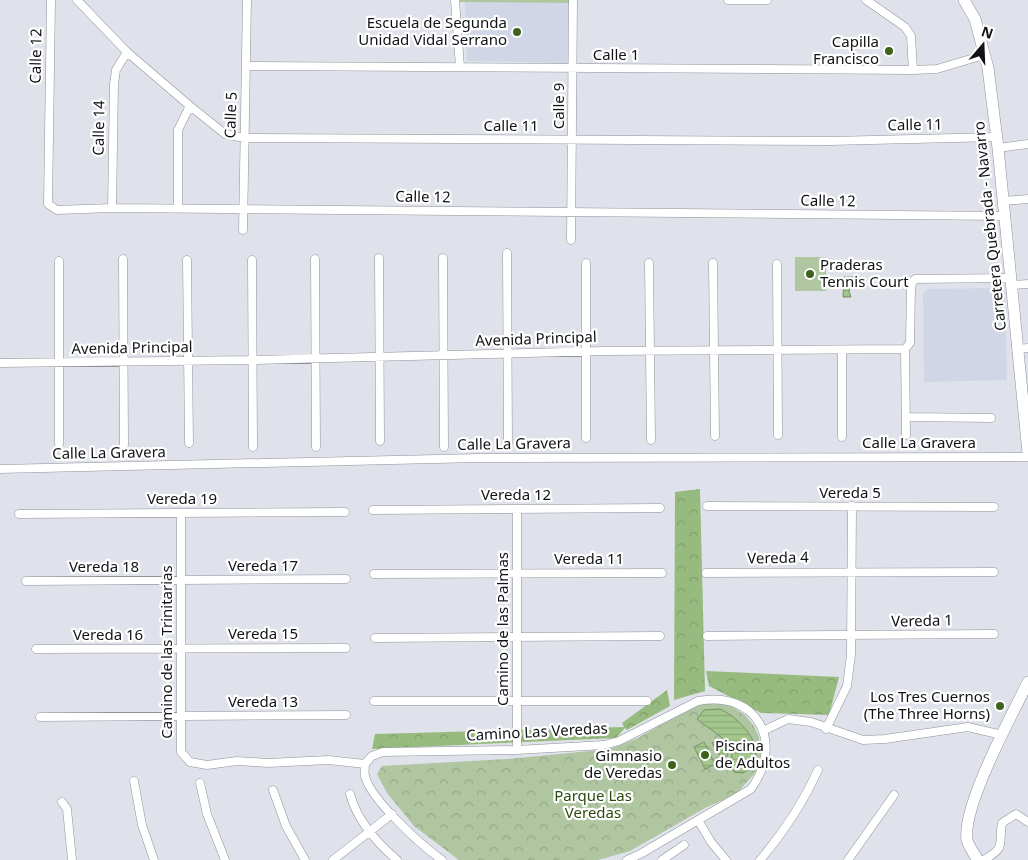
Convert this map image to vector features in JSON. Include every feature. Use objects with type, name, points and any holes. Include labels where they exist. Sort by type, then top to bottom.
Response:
[{"type":"street","name":"Calle 12","points":[[51,0],[48,204],[57,210],[178,208],[1004,216]]},
{"type":"street","name":"Calle 11","points":[[77,0],[127,52],[190,106],[225,134],[244,138],[1028,144]]},
{"type":"street","name":"Calle 5","points":[[243,230],[247,0]]},
{"type":"street","points":[[455,0],[460,67]]},
{"type":"street","name":"Calle 9","points":[[571,240],[573,0]]},
{"type":"street","points":[[728,0],[767,0]]},
{"type":"street","points":[[866,0],[905,27],[911,36],[913,70]]},
{"type":"street","name":"Carretera Quebrada - Navarro","points":[[964,0],[976,18],[984,55],[997,143],[1010,282],[1022,348],[1028,455]]},
{"type":"street","name":"Calle 14","points":[[112,208],[114,84],[116,70],[127,52]]},
{"type":"street","name":"Calle 1","points":[[246,66],[913,70],[937,69],[984,55]]},
{"type":"street","points":[[178,208],[178,130],[190,106]]},
{"type":"street","points":[[1003,201],[1028,199]]},
{"type":"street","points":[[507,253],[508,444]]},
{"type":"street","points":[[315,258],[316,446]]},
{"type":"street","points":[[379,258],[380,441]]},
{"type":"street","points":[[443,258],[444,447]]},
{"type":"street","points":[[123,260],[124,445]]},
{"type":"street","points":[[187,260],[189,444]]},
{"type":"street","points":[[252,260],[252,447]]},
{"type":"street","points":[[59,261],[59,444]]},
{"type":"street","points":[[586,263],[586,438]]},
{"type":"street","points":[[649,263],[650,440]]},
{"type":"street","points":[[713,263],[713,350],[716,436]]},
{"type":"street","points":[[777,264],[778,435]]},
{"type":"street","points":[[906,435],[905,349],[910,343],[911,290],[915,279],[1028,284]]},
{"type":"street","name":"Avenida Principal","points":[[0,363],[253,360],[649,350],[905,349]]},
{"type":"street","points":[[842,350],[842,436]]},
{"type":"street","points":[[906,417],[991,418]]},
{"type":"street","name":"Calle La Gravera","points":[[0,469],[479,458],[1028,455]]},
{"type":"street","name":"Vereda 5","points":[[707,506],[994,507]]},
{"type":"street","points":[[826,729],[847,686],[850,656],[852,506]]},
{"type":"street","name":"Vereda 12","points":[[373,510],[660,508]]},
{"type":"street","name":"Camino de las Palmas","points":[[517,509],[517,750]]},
{"type":"street","name":"Vereda 19","points":[[19,514],[345,512]]},
{"type":"street","name":"Camino de las Trinitarias","points":[[181,513],[181,752],[190,762],[207,765],[237,761],[268,763],[328,760],[365,764]]},
{"type":"street","name":"Vereda 4","points":[[706,573],[994,572]]},
{"type":"street","name":"Vereda 11","points":[[374,574],[662,573]]},
{"type":"street","name":"Vereda 17","points":[[181,580],[346,579]]},
{"type":"street","name":"Vereda 18","points":[[26,581],[181,580]]},
{"type":"street","name":"Vereda 1","points":[[707,636],[994,634]]},
{"type":"street","points":[[375,638],[660,636]]},
{"type":"street","name":"Vereda 15","points":[[180,648],[346,648]]},
{"type":"street","name":"Vereda 16","points":[[36,649],[180,648]]},
{"type":"street","points":[[978,860],[967,842],[969,816],[1002,735],[1028,682]]},
{"type":"street","name":"Camino Las Veredas","points":[[365,764],[372,756],[383,752],[517,750],[604,745],[619,741],[698,701],[712,698],[729,700],[743,707],[754,716],[767,741],[766,756],[760,776],[751,789],[698,820],[645,857],[626,860]]},
{"type":"street","points":[[374,701],[647,701]]},
{"type":"street","name":"Vereda 13","points":[[40,717],[346,715]]},
{"type":"street","points":[[763,731],[788,719],[811,722],[826,729],[863,740],[885,739],[968,728],[1002,735]]},
{"type":"street","points":[[365,764],[365,776],[374,793],[422,845],[442,860]]},
{"type":"street","points":[[760,860],[779,838],[805,799],[818,770]]},
{"type":"street","points":[[134,781],[142,825],[154,860]]},
{"type":"street","points":[[200,783],[207,814],[225,860]]},
{"type":"street","points":[[273,790],[286,826],[305,860]]},
{"type":"street","points":[[350,794],[358,814],[369,832],[397,860]]},
{"type":"street","points":[[848,860],[894,795]]},
{"type":"street","points":[[62,802],[66,809],[72,860]]},
{"type":"street","points":[[333,860],[392,814]]},
{"type":"street","points":[[984,860],[998,852],[1002,844],[1002,823],[1016,814],[1028,822]]},
{"type":"street","points":[[698,820],[710,842],[726,860]]},
{"type":"street","points":[[662,860],[684,845]]},
{"type":"shaded area","name":"Escuela de Segunda Unidad Vidal Serrano","points":[[465,2],[568,3],[568,63],[467,61]]},
{"type":"shaded area","points":[[844,277],[856,277],[856,283],[851,283],[849,291],[851,297],[843,297]]},
{"type":"shaded area","points":[[1003,288],[1005,292],[1007,380],[924,382],[923,293],[929,289]]},
{"type":"shaded area","points":[[720,709],[729,714],[745,729],[755,747],[756,756],[752,765],[743,773],[734,772],[731,752],[725,741],[697,719],[704,710]]},
{"type":"shaded area","points":[[718,739],[728,755],[722,759],[712,743]]},
{"type":"shaded area","name":"Piscina de Adultos","points":[[704,742],[715,764],[705,769],[694,747]]},
{"type":"green space","points":[[460,0],[571,0],[571,3],[460,2]]},
{"type":"green space","name":"Praderas Tennis Court","points":[[795,257],[826,257],[826,291],[795,291]]},
{"type":"green space","points":[[700,489],[705,691],[674,700],[675,492]]},
{"type":"green space","points":[[706,671],[839,677],[829,715],[761,713],[709,686]]},
{"type":"green space","points":[[667,690],[670,706],[627,730],[625,728],[616,738],[372,749],[375,734],[624,727],[622,723]]},
{"type":"green space","name":"Parque Las Veredas","points":[[715,702],[731,706],[745,715],[754,726],[759,737],[761,755],[756,772],[736,794],[705,808],[630,851],[598,860],[459,860],[414,826],[387,793],[377,774],[382,766],[507,759],[610,749],[638,738],[696,704]]},
{"type":"place","name":"Escuela de Segunda Unidad Vidal Serrano","points":[[517,32]]},
{"type":"place","name":"Capilla Francisco","points":[[889,51]]},
{"type":"place","name":"Praderas Tennis Court","points":[[810,274]]},
{"type":"place","name":"Los Tres Cuernos (The Three Horns)","points":[[1000,706]]},
{"type":"place","name":"Piscina de Adultos","points":[[705,755]]},
{"type":"place","name":"Gimnasio de Veredas","points":[[672,765]]}]
